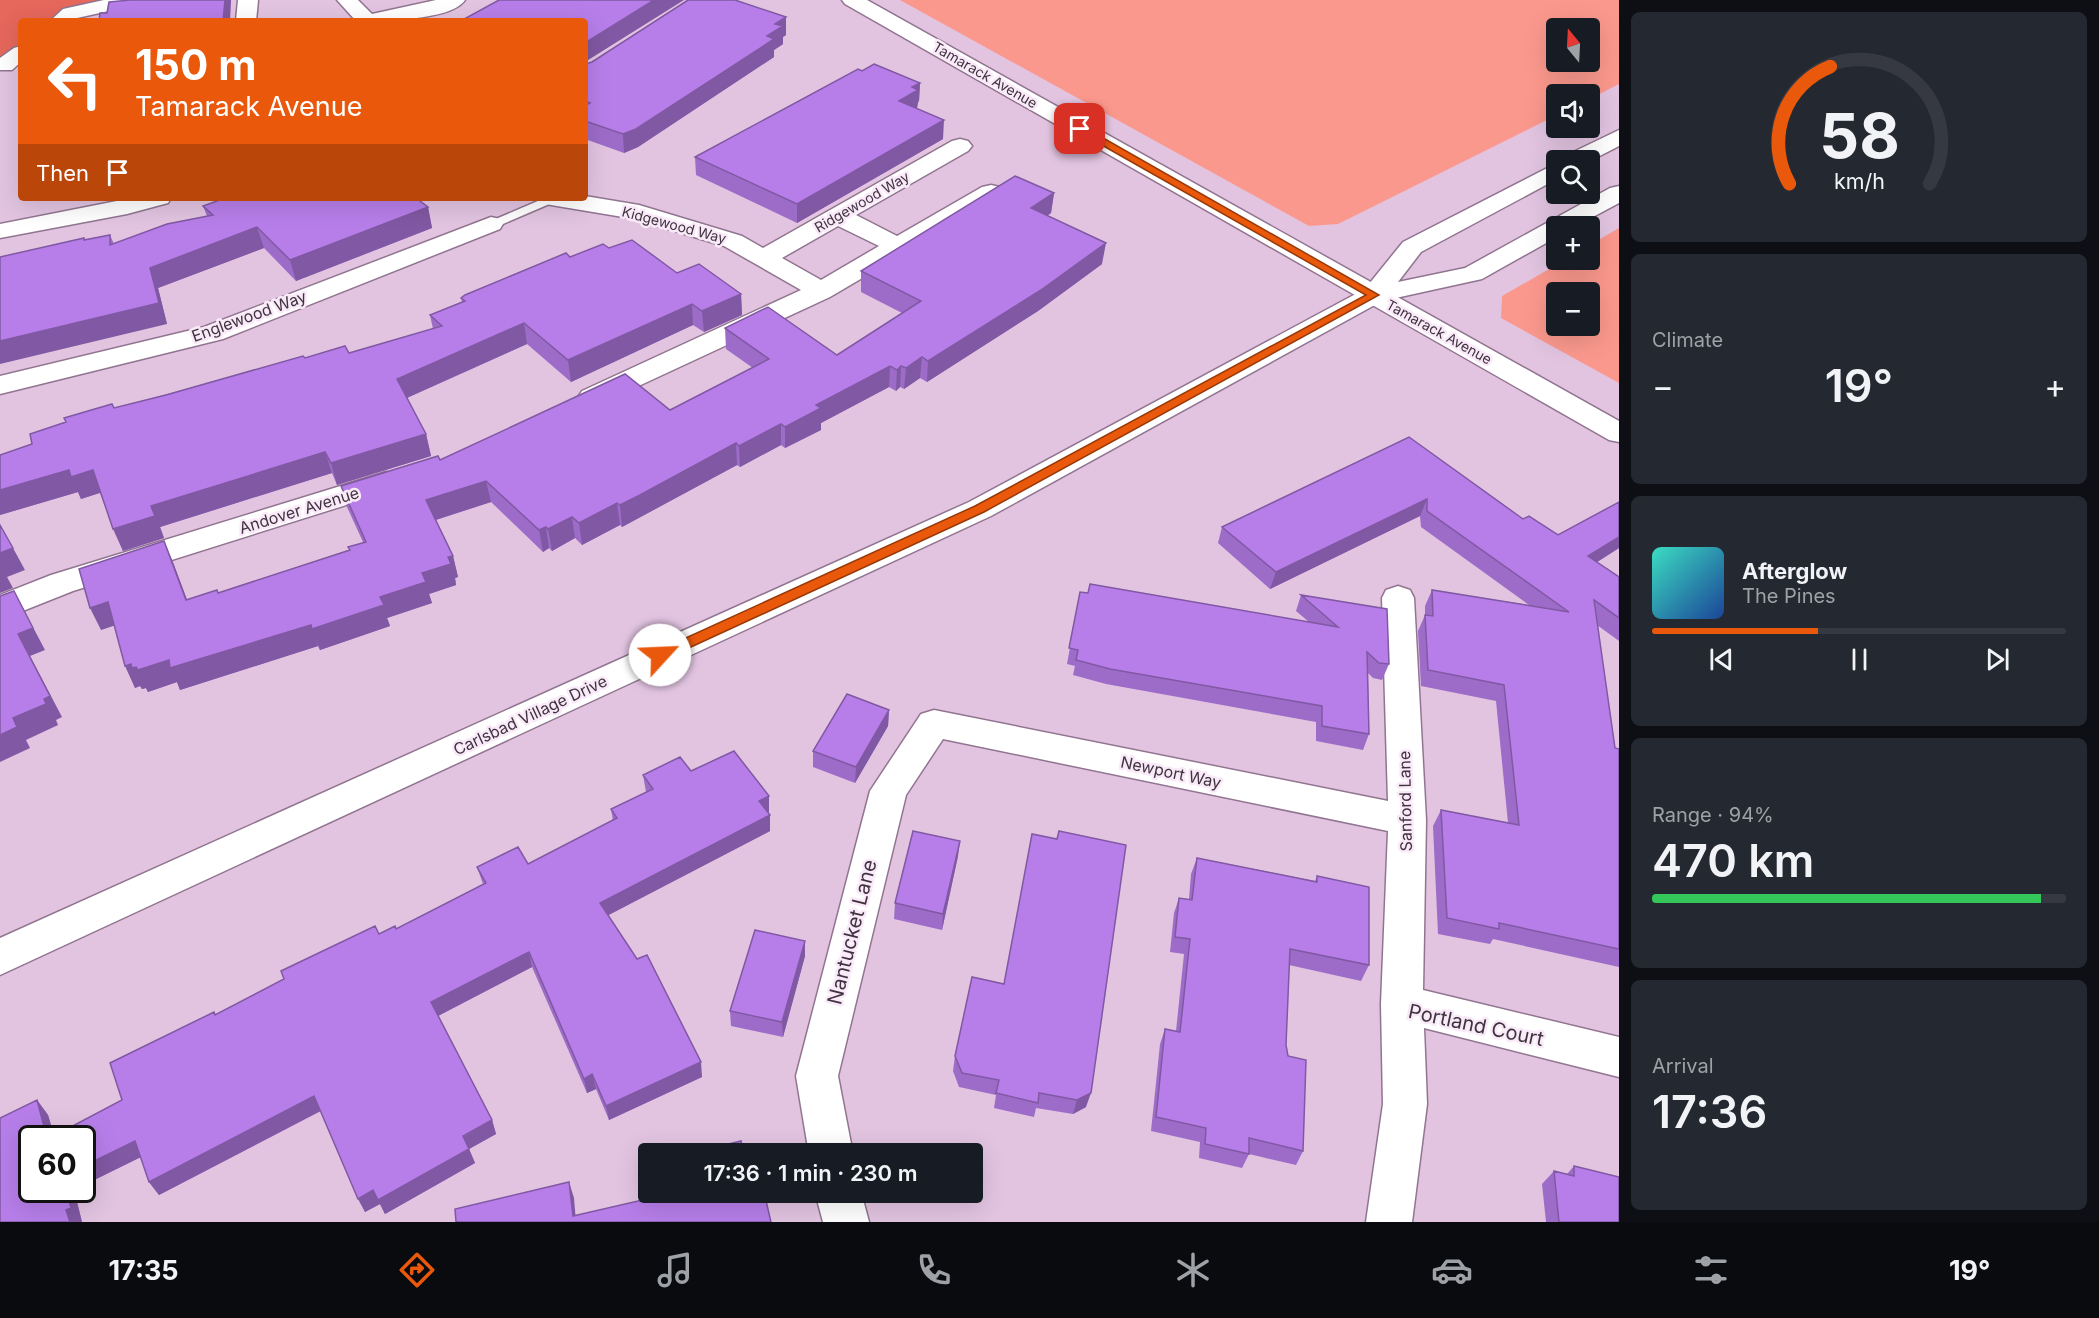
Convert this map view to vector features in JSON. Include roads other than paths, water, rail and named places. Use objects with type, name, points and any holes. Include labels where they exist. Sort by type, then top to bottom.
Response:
[{"type":"street","points":[[64,18],[70,13],[134,0]]},
{"type":"street","points":[[246,18],[248,0]]},
{"type":"street","points":[[346,0],[365,18]]},
{"type":"street","points":[[384,18],[427,10],[455,0]]},
{"type":"street","name":"Tamarack Avenue","points":[[852,0],[1619,433]]},
{"type":"street","points":[[4,65],[18,54]]},
{"type":"street","points":[[1594,150],[1619,137]]},
{"type":"street","name":"Ridgewood Way","points":[[764,258],[960,146]]},
{"type":"street","name":"Carlsbad Village Drive","points":[[1374,295],[1412,247],[1546,176]]},
{"type":"street","points":[[565,410],[820,291],[1004,185]]},
{"type":"street","name":"Carlsbad Village Drive","points":[[1578,216],[1619,193]]},
{"type":"street","points":[[0,231],[148,201]]},
{"type":"street","name":"Kidgewood Way","points":[[565,201],[639,212],[733,241],[820,291]]},
{"type":"street","points":[[838,216],[898,246]]},
{"type":"street","name":"Englewood Way","points":[[0,385],[213,333],[491,224]]},
{"type":"street","name":"Carlsbad Village Drive","points":[[0,957],[980,509],[1374,295],[1473,274],[1546,234]]},
{"type":"street","name":"Andover Avenue","points":[[0,608],[63,583],[414,474]]},
{"type":"street","name":"Sanford Lane","points":[[1398,598],[1407,820],[1402,1005]]},
{"type":"street","name":"Newport Way","points":[[934,724],[1407,820]]},
{"type":"street","name":"Nantucket Lane","points":[[829,1143],[817,1076],[888,791],[934,724]]},
{"type":"street","name":"Portland Court","points":[[1389,1222],[1405,1104],[1402,1005],[1619,1057]]},
{"type":"street","points":[[841,1203],[846,1222]]},
{"type":"lane","points":[[491,224],[547,201]]}]
